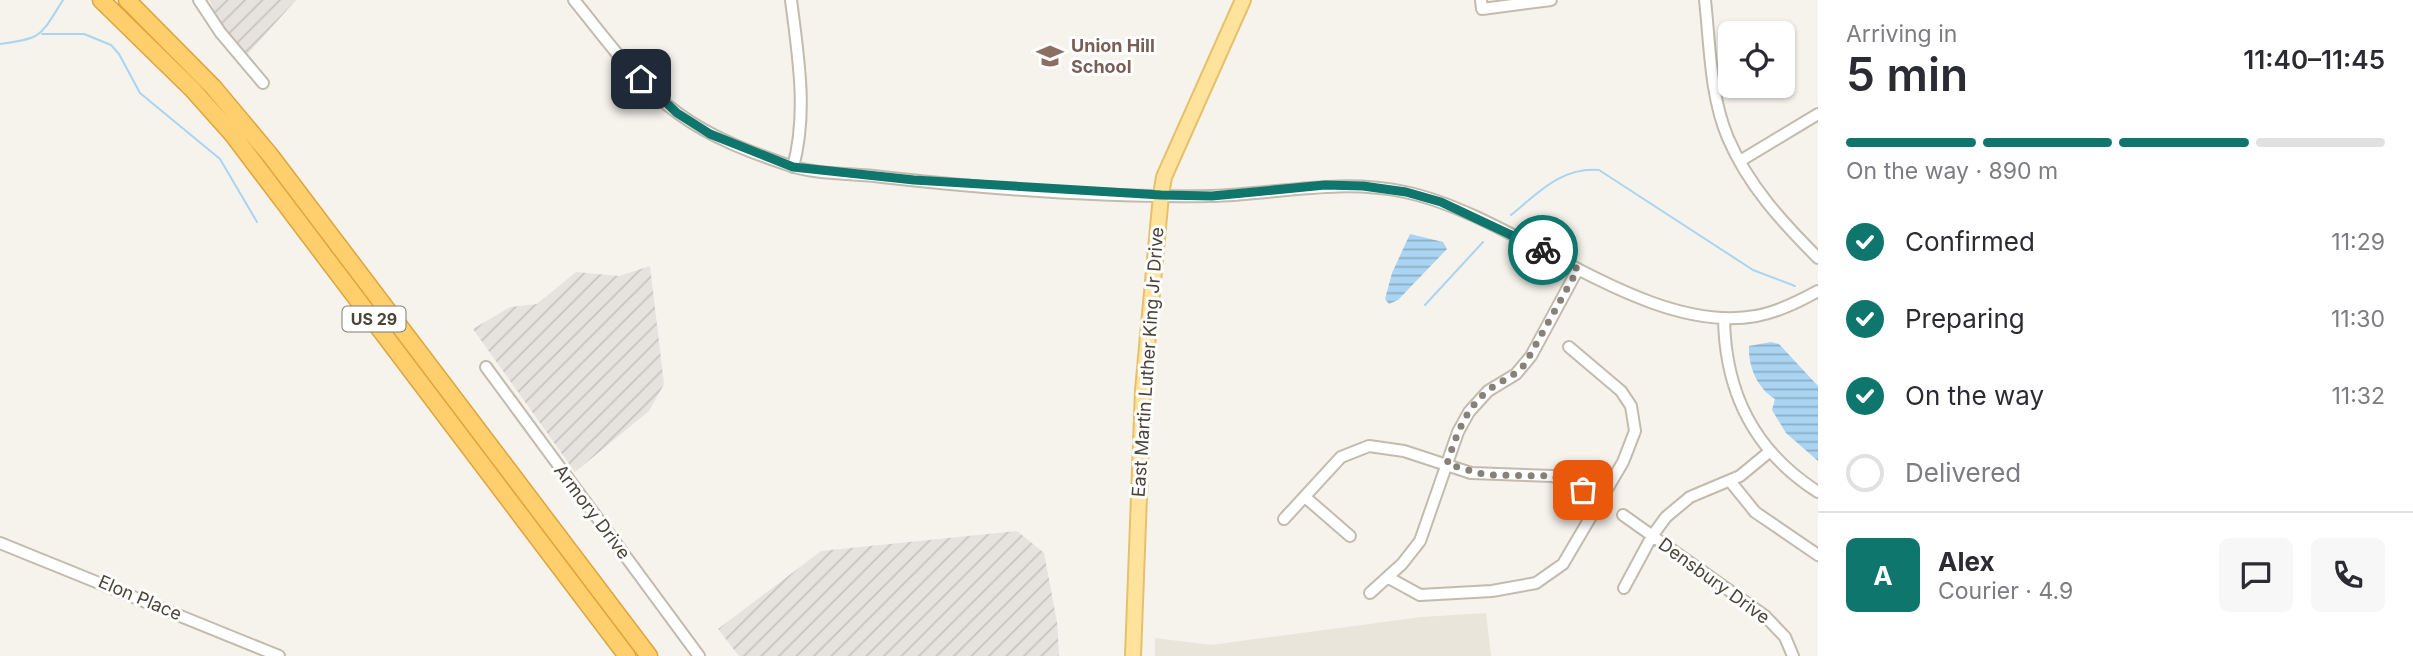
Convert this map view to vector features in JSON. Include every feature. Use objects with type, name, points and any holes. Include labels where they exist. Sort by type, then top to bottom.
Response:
[{"type":"highway","points":[[86,0],[153,50]]},
{"type":"highway","name":"US 29","points":[[101,0],[153,50],[233,135],[285,200],[626,656]]},
{"type":"highway","name":"US 29","points":[[127,0],[190,61],[278,165],[649,656]]},
{"type":"highway","points":[[140,0],[174,36],[190,61]]},
{"type":"main road","name":"East Martin Luther King Jr Drive","points":[[1132,656],[1143,390],[1164,177],[1243,0]]},
{"type":"street","points":[[199,0],[220,32],[263,83]]},
{"type":"street","points":[[574,0],[641,79],[677,113],[741,148],[793,167],[925,181],[1161,195],[1212,196],[1344,185],[1406,192],[1455,207],[1578,269],[1669,308],[1724,318],[1772,313],[1818,291]]},
{"type":"street","points":[[791,0],[801,117],[800,144],[793,167]]},
{"type":"street","points":[[1481,4],[1551,0]]},
{"type":"street","points":[[1705,0],[1716,93],[1727,136],[1761,196],[1818,258]]},
{"type":"street","points":[[1740,161],[1818,114]]},
{"type":"street","points":[[1370,593],[1389,578],[1412,552],[1428,526],[1458,432],[1469,412],[1488,390],[1516,374],[1525,364],[1578,269]]},
{"type":"street","points":[[1724,318],[1725,345],[1734,392],[1749,424],[1769,452],[1799,480],[1818,492]]},
{"type":"street","points":[[1389,578],[1410,592],[1432,595],[1492,591],[1536,583],[1563,564],[1629,450],[1634,431],[1634,414],[1621,391],[1569,346]]},
{"type":"street","name":"Armory Drive","points":[[486,367],[699,656]]},
{"type":"street","points":[[1284,519],[1341,457],[1359,447],[1388,447],[1486,475],[1553,476],[1600,500]]},
{"type":"street","points":[[1624,588],[1652,536],[1666,517],[1690,497],[1730,481],[1769,452]]},
{"type":"street","points":[[1730,481],[1755,512],[1818,555]]},
{"type":"street","points":[[1305,497],[1350,537]]},
{"type":"street","name":"Densbury Drive","points":[[1623,515],[1765,616],[1785,637],[1793,656]]},
{"type":"street","name":"Elon Place","points":[[0,542],[279,656]]},
{"type":"shaded area","points":[[210,0],[296,0],[246,56],[216,16]]},
{"type":"shaded area","points":[[650,266],[664,384],[649,411],[575,472],[473,329],[510,307],[537,304],[576,272],[619,276]]},
{"type":"shaded area","points":[[1017,531],[1044,553],[1057,622],[1059,656],[739,656],[718,629],[821,551]]},
{"type":"shaded area","points":[[1486,613],[1491,656],[1155,656],[1155,638],[1211,645],[1421,617]]},
{"type":"water","points":[[1410,234],[1443,242],[1447,249],[1398,300],[1389,304],[1385,299],[1392,273]]},
{"type":"water","points":[[1771,342],[1779,344],[1818,386],[1818,461],[1786,433],[1772,410],[1775,399],[1763,389],[1755,376],[1749,346]]},
{"type":"waterway","points":[[0,44],[25,40],[39,33],[63,0]]},
{"type":"waterway","points":[[42,34],[84,34],[111,45],[119,54],[140,93],[220,159],[257,222]]},
{"type":"waterway","points":[[1511,215],[1541,190],[1562,177],[1585,170],[1599,170],[1753,270],[1795,286]]},
{"type":"waterway","points":[[1425,305],[1483,242]]},
{"type":"way so far","points":[[1543,250],[1578,269],[1547,329],[1525,364],[1516,374],[1488,390],[1469,412],[1458,432],[1447,464],[1486,475],[1534,473],[1553,476],[1583,490]]},
{"type":"place","name":"Union Hill School","points":[[1050,56]]},
{"type":"route","points":[[641,79],[677,113],[710,134],[793,167],[1018,188],[1161,195],[1212,196],[1325,185],[1384,188],[1455,207],[1543,250]]}]
